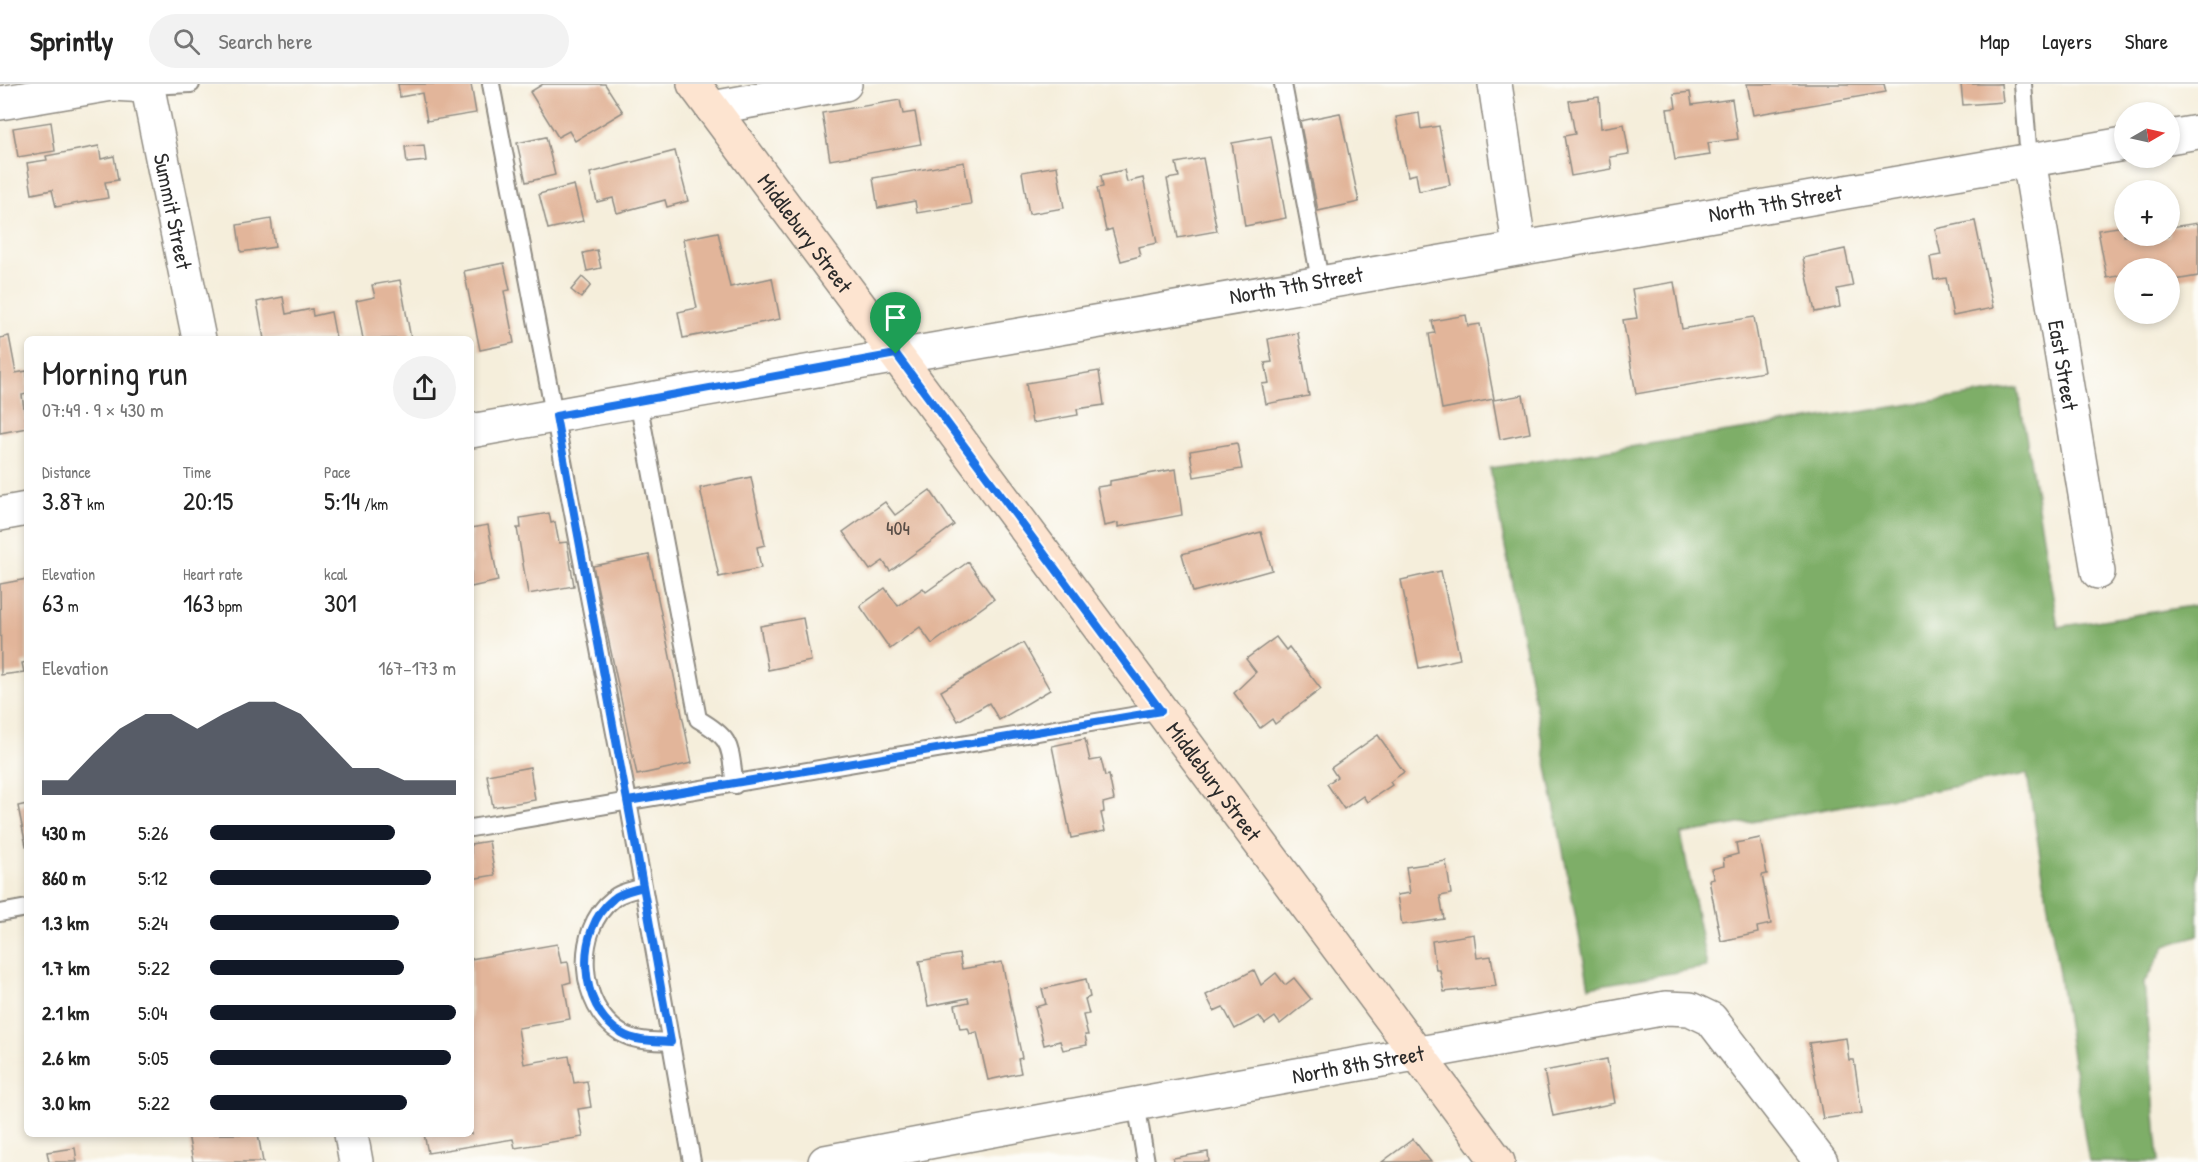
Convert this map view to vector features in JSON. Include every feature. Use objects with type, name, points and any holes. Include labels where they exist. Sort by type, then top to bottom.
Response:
[{"type":"main road","name":"Middlebury Street","points":[[703,96],[1498,1162]]},
{"type":"street","points":[[0,103],[112,84],[147,85]]},
{"type":"street","points":[[703,96],[845,84]]},
{"type":"street","points":[[1495,84],[1519,245]]},
{"type":"street","name":"Summit Street","points":[[147,85],[198,336]]},
{"type":"street","points":[[2180,135],[2198,132]]},
{"type":"street","name":"North 7th Street","points":[[474,430],[1519,245],[2114,146]]},
{"type":"street","name":"East Street","points":[[2029,160],[2098,572]]},
{"type":"street","points":[[0,514],[24,510]]},
{"type":"street","name":"North 8th Street","points":[[825,1162],[1136,1103],[1418,1055],[1666,1008],[1690,1009],[1711,1019],[1821,1162]]},
{"type":"street","points":[[352,1137],[356,1162]]},
{"type":"lane","points":[[147,85],[191,84]]},
{"type":"lane","points":[[491,84],[628,801],[692,1162]]},
{"type":"lane","points":[[1283,84],[1320,280]]},
{"type":"lane","points":[[2023,84],[2029,160]]},
{"type":"lane","points":[[638,401],[698,719],[724,736],[729,743],[735,784]]},
{"type":"lane","points":[[474,827],[1161,711]]},
{"type":"lane","points":[[643,887],[614,897],[591,927],[587,946],[591,997],[603,1020],[622,1034],[642,1041],[671,1042]]},
{"type":"lane","points":[[0,913],[24,909]]},
{"type":"lane","points":[[1136,1103],[1146,1162]]},
{"type":"green space","points":[[2018,388],[2058,627],[2198,605],[2198,935],[2165,946],[2144,983],[2159,1162],[2089,1162],[2027,774],[1681,834],[1707,967],[1589,987],[1490,468]]},
{"type":"building","points":[[398,84],[471,84],[476,113],[427,121],[422,93],[400,97]]},
{"type":"building","points":[[543,84],[605,84],[623,112],[575,141],[569,131],[558,137],[530,92]]},
{"type":"building","points":[[1747,84],[1884,84],[1886,92],[1753,115]]},
{"type":"building","points":[[1961,84],[2001,84],[2003,102],[1963,105]]},
{"type":"building","points":[[1690,92],[1692,105],[1732,99],[1738,139],[1708,143],[1710,155],[1675,160],[1667,109],[1676,108],[1674,94]]},
{"type":"building","points":[[1599,97],[1601,128],[1624,124],[1629,154],[1610,157],[1612,169],[1571,176],[1564,136],[1575,134],[1569,101]]},
{"type":"building","points":[[900,100],[903,114],[915,112],[921,144],[830,160],[822,113]]},
{"type":"building","points":[[1340,113],[1359,202],[1318,211],[1300,121]]},
{"type":"building","points":[[1419,113],[1421,129],[1439,126],[1450,185],[1419,191],[1416,174],[1408,176],[1396,117]]},
{"type":"building","points":[[51,122],[55,151],[18,157],[13,128]]},
{"type":"building","points":[[1271,136],[1286,218],[1245,226],[1232,143]]},
{"type":"building","points":[[546,137],[555,175],[526,182],[517,143]]},
{"type":"building","points":[[424,145],[426,161],[407,163],[405,147]]},
{"type":"building","points":[[99,146],[101,159],[114,156],[118,180],[105,182],[108,198],[56,207],[52,190],[32,194],[27,163],[47,160],[46,156]]},
{"type":"building","points":[[675,151],[688,201],[667,207],[665,200],[617,213],[613,198],[597,202],[590,173]]},
{"type":"building","points":[[1203,158],[1217,231],[1178,238],[1167,179],[1179,177],[1176,163]]},
{"type":"building","points":[[964,162],[971,204],[917,213],[915,201],[878,208],[873,178]]},
{"type":"building","points":[[1057,166],[1064,208],[1029,214],[1022,172]]},
{"type":"building","points":[[1124,170],[1127,182],[1143,178],[1157,243],[1138,247],[1140,256],[1121,261],[1112,229],[1106,231],[1097,188],[1103,187],[1101,175]]},
{"type":"building","points":[[574,185],[583,221],[548,229],[539,194]]},
{"type":"building","points":[[271,219],[275,247],[241,252],[237,225]]},
{"type":"building","points":[[1975,221],[1993,308],[1953,316],[1946,278],[1934,280],[1930,257],[1941,255],[1935,229]]},
{"type":"building","points":[[2198,223],[2198,276],[2180,279],[2180,258],[2114,258],[2114,277],[2107,278],[2098,230],[2114,228],[2114,246],[2180,246],[2180,226]]},
{"type":"building","points":[[718,232],[730,287],[772,278],[780,319],[683,338],[678,312],[697,308],[683,239]]},
{"type":"building","points":[[1845,249],[1853,286],[1837,289],[1840,307],[1815,312],[1803,258]]},
{"type":"building","points":[[597,250],[601,268],[587,271],[583,253]]},
{"type":"building","points":[[504,263],[510,290],[504,291],[514,343],[480,350],[464,271]]},
{"type":"building","points":[[582,277],[591,285],[581,298],[571,290]]},
{"type":"building","points":[[400,280],[410,336],[362,336],[356,301],[375,297],[372,285]]},
{"type":"building","points":[[1674,282],[1682,329],[1754,317],[1764,372],[1636,394],[1623,320],[1637,318],[1632,289]]},
{"type":"building","points":[[283,297],[286,314],[312,309],[313,316],[331,312],[336,336],[263,336],[257,302]]},
{"type":"building","points":[[1466,315],[1468,326],[1480,324],[1494,399],[1442,409],[1429,334],[1435,333],[1432,321]]},
{"type":"building","points":[[1298,333],[1309,396],[1266,404],[1262,384],[1269,383],[1265,363],[1272,362],[1268,339]]},
{"type":"building","points":[[9,336],[16,373],[24,372],[24,395],[22,395],[24,429],[0,433],[0,338]]},
{"type":"building","points":[[1099,371],[1104,405],[1077,409],[1078,415],[1032,423],[1026,383]]},
{"type":"building","points":[[1523,395],[1530,433],[1500,439],[1493,400]]},
{"type":"building","points":[[1237,443],[1242,469],[1194,477],[1190,451]]},
{"type":"building","points":[[1176,469],[1182,515],[1118,527],[1118,523],[1104,526],[1097,487],[1110,485],[1110,481]]},
{"type":"building","points":[[751,477],[765,545],[757,547],[761,568],[719,577],[700,488]]},
{"type":"building","points":[[930,490],[954,525],[890,571],[883,561],[870,570],[843,532],[885,502],[895,515]]},
{"type":"building","points":[[549,513],[551,523],[555,522],[559,543],[567,542],[574,586],[528,594],[517,528],[521,528],[520,518]]},
{"type":"building","points":[[488,525],[498,581],[474,586],[474,527]]},
{"type":"building","points":[[1261,532],[1272,570],[1193,592],[1182,554]]},
{"type":"building","points":[[649,555],[692,763],[637,775],[593,566]]},
{"type":"building","points":[[968,562],[994,599],[932,644],[920,627],[890,649],[860,606],[885,588],[898,606],[923,588],[926,592]]},
{"type":"building","points":[[1441,571],[1460,659],[1419,668],[1401,580]]},
{"type":"building","points":[[24,580],[24,663],[22,663],[24,672],[1,675],[0,584]]},
{"type":"building","points":[[803,618],[811,661],[768,670],[760,626]]},
{"type":"building","points":[[1276,637],[1286,650],[1289,647],[1321,689],[1275,724],[1272,719],[1260,728],[1234,693],[1256,672],[1246,659]]},
{"type":"building","points":[[1023,643],[1050,690],[999,720],[989,703],[958,721],[941,691]]},
{"type":"building","points":[[1378,735],[1404,772],[1390,782],[1392,785],[1367,802],[1363,796],[1344,809],[1327,784],[1337,777],[1331,768]]},
{"type":"building","points":[[1085,739],[1090,761],[1101,759],[1105,776],[1109,775],[1114,800],[1103,803],[1104,812],[1101,813],[1105,831],[1071,838],[1052,746]]},
{"type":"building","points":[[530,767],[535,800],[493,807],[487,775]]},
{"type":"building","points":[[24,805],[24,836],[18,806]]},
{"type":"building","points":[[1760,838],[1767,874],[1762,875],[1771,924],[1757,927],[1758,933],[1721,941],[1709,880],[1714,879],[1711,869],[1724,866],[1723,858],[1738,854],[1736,843]]},
{"type":"building","points":[[489,841],[495,875],[474,878],[474,844]]},
{"type":"building","points":[[1446,861],[1451,894],[1440,896],[1444,919],[1402,925],[1397,895],[1410,893],[1406,867]]},
{"type":"building","points":[[1474,934],[1477,958],[1491,956],[1496,986],[1444,992],[1440,970],[1436,970],[1432,941]]},
{"type":"building","points":[[557,944],[561,963],[568,962],[571,982],[564,984],[570,1019],[518,1028],[524,1064],[569,1056],[574,1083],[587,1081],[591,1107],[578,1109],[583,1137],[515,1148],[513,1139],[428,1153],[425,1137],[474,1137],[474,958]]},
{"type":"building","points":[[959,954],[962,969],[1002,962],[1022,1058],[1018,1059],[1021,1073],[988,1080],[977,1032],[970,1034],[968,1028],[960,1029],[955,1005],[969,1002],[968,998],[928,1006],[919,961]]},
{"type":"building","points":[[1254,970],[1261,985],[1276,973],[1285,985],[1294,978],[1311,999],[1280,1024],[1275,1017],[1265,1024],[1259,1016],[1235,1029],[1223,1007],[1214,1011],[1206,995]]},
{"type":"building","points":[[1086,979],[1090,997],[1085,999],[1089,1014],[1083,1015],[1088,1035],[1085,1035],[1087,1045],[1063,1050],[1060,1041],[1044,1045],[1035,1007],[1046,1004],[1042,989]]},
{"type":"building","points":[[1846,1038],[1849,1060],[1854,1060],[1862,1113],[1823,1119],[1809,1043]]},
{"type":"building","points":[[1607,1059],[1615,1103],[1553,1116],[1544,1071]]},
{"type":"building","points":[[189,1137],[259,1137],[263,1162],[193,1162]]},
{"type":"building","points":[[1413,1139],[1431,1162],[1382,1162]]},
{"type":"building","points":[[75,1148],[77,1162],[49,1162],[47,1152]]},
{"type":"building","points":[[1208,1152],[1209,1162],[1174,1162],[1173,1158]]},
{"type":"route","points":[[896,354],[1161,711],[628,801],[671,1042],[642,1041],[622,1034],[603,1020],[591,997],[587,946],[591,927],[614,897],[643,887],[556,416],[896,354]]}]
